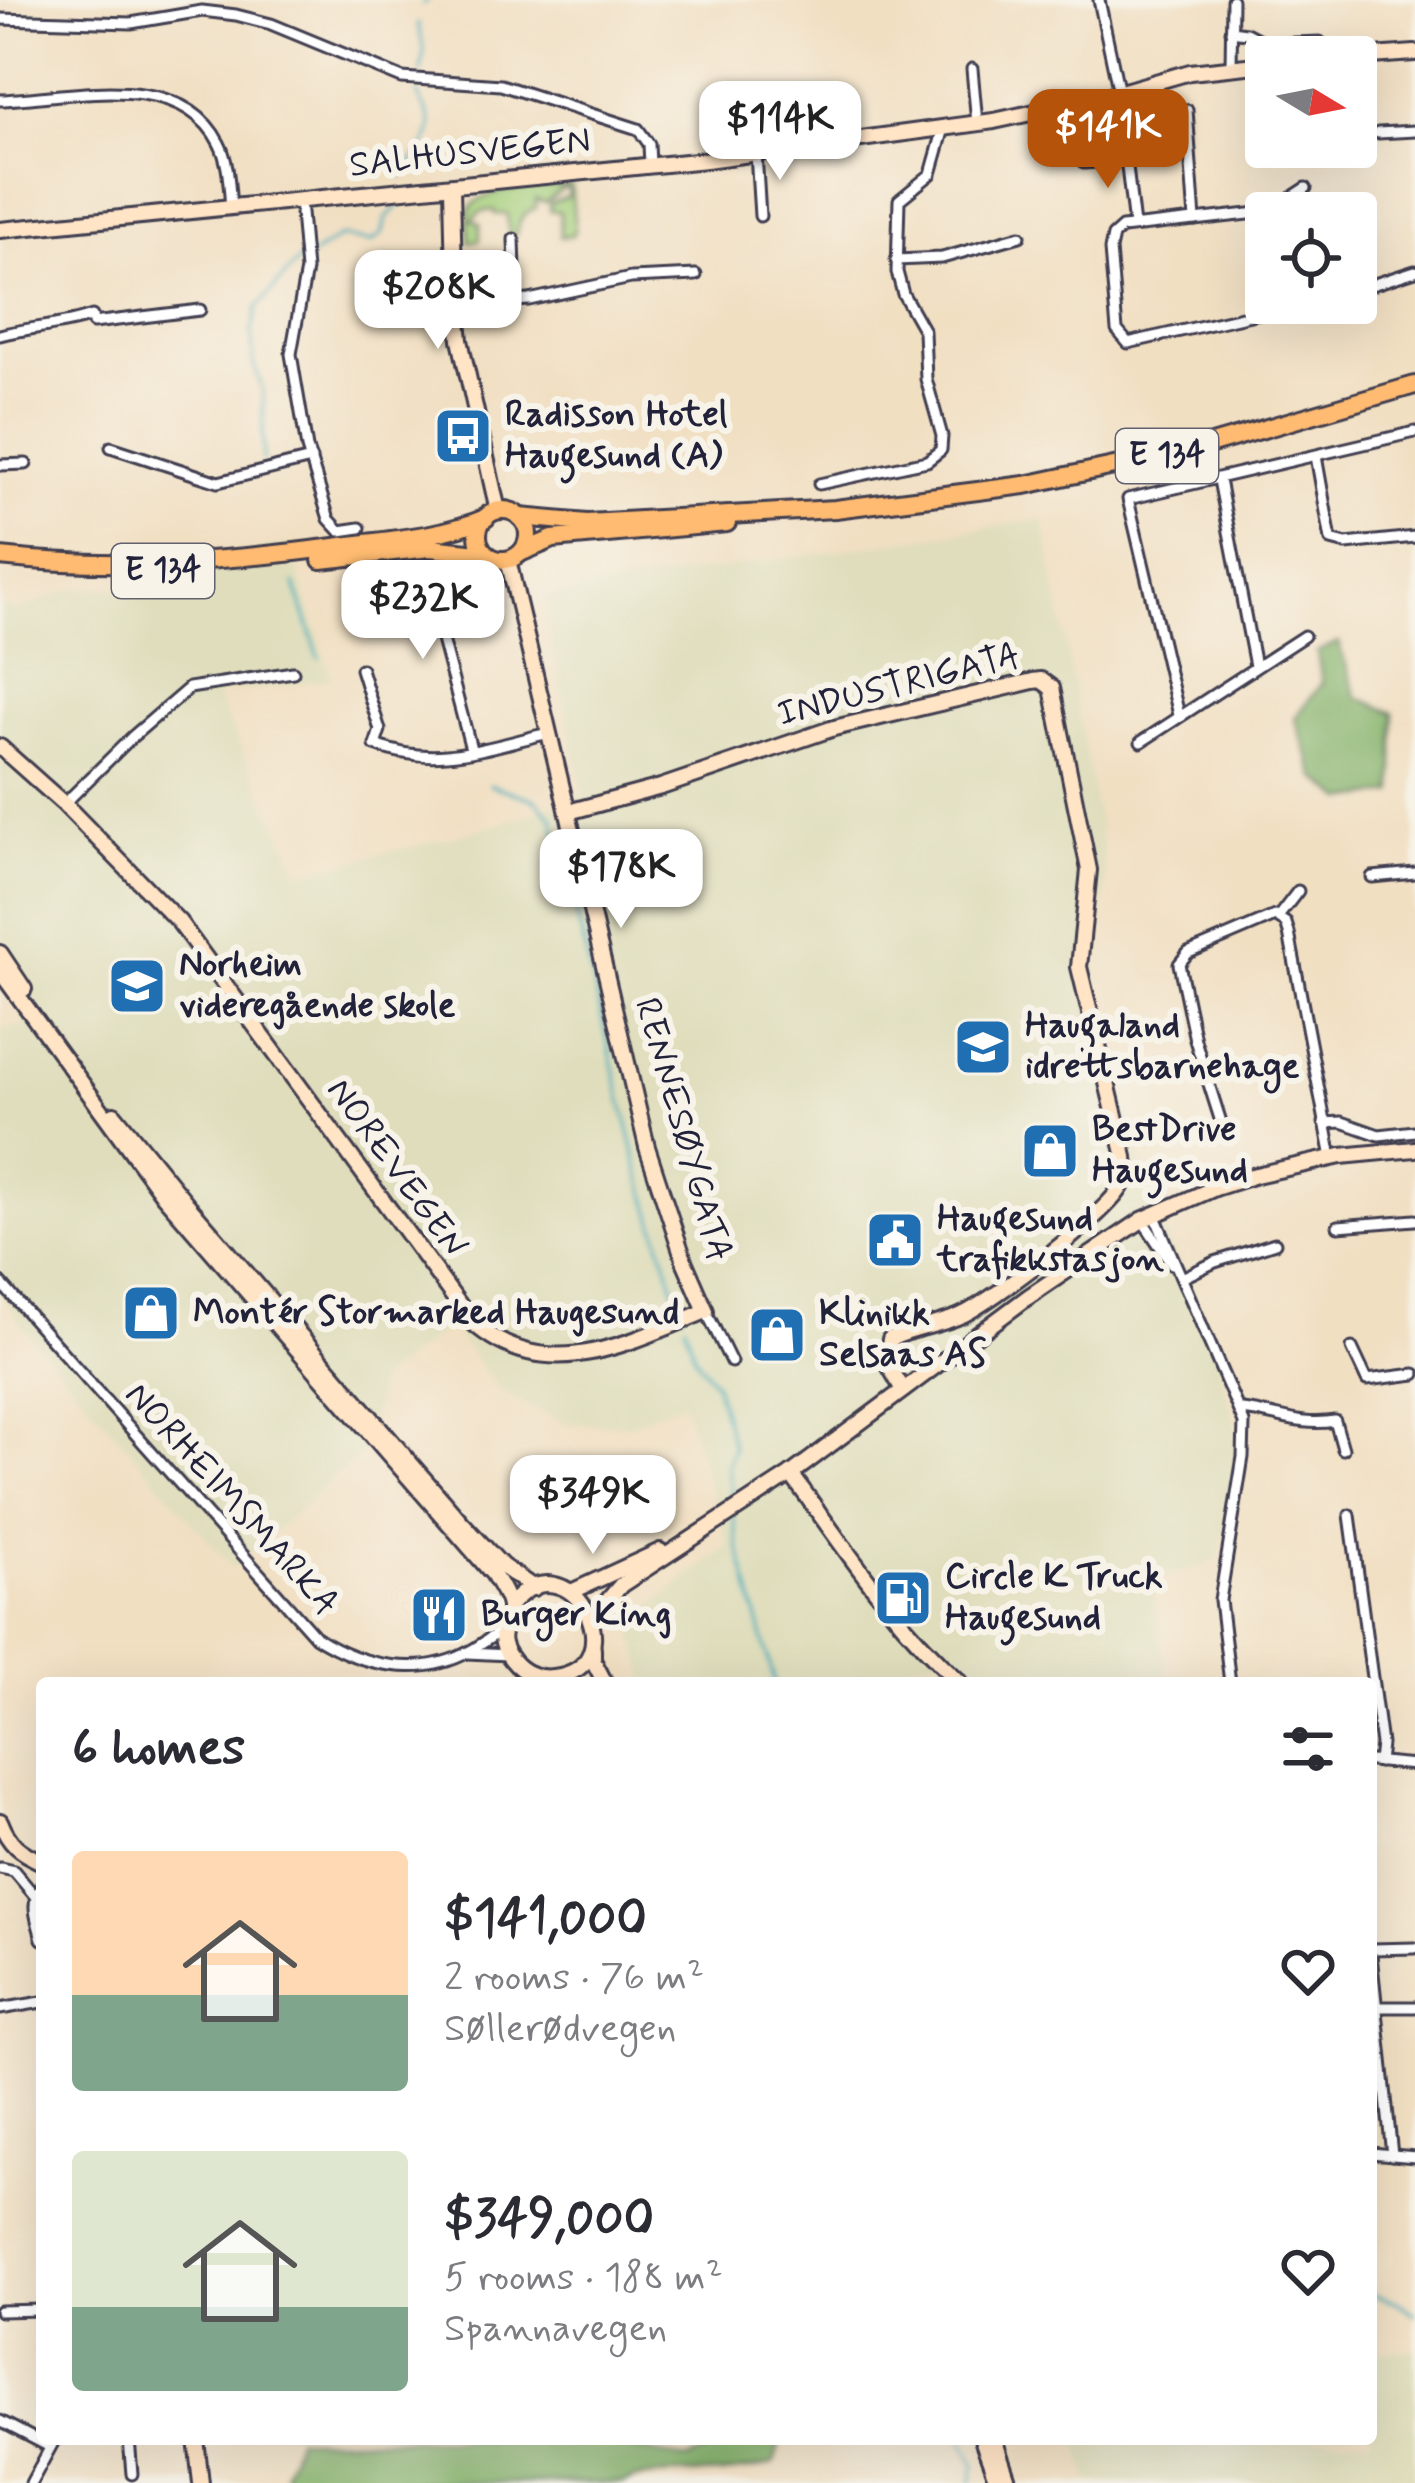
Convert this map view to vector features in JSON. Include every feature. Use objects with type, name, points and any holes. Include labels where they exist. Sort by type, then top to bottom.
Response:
[{"type":"highway","name":"E 134","points":[[0,556],[145,565],[216,561],[443,532],[492,514],[587,523],[835,509],[1081,475],[1415,389]]},
{"type":"highway","name":"E 134","points":[[0,567],[145,572],[430,548],[515,556],[553,539],[806,516],[835,509]]},
{"type":"highway","points":[[487,554],[478,538],[492,514]]},
{"type":"highway","points":[[515,556],[528,537],[520,517]]},
{"type":"main road","points":[[1377,56],[1415,53]]},
{"type":"main road","name":"SALHUSVEGEN","points":[[0,230],[755,153],[977,123],[1119,93],[1190,72],[1245,66]]},
{"type":"main road","points":[[452,186],[456,305],[492,514]]},
{"type":"main road","name":"RENNESØYGATA","points":[[515,556],[549,733],[647,1147],[706,1311]]},
{"type":"main road","name":"INDUSTRIGATA","points":[[568,812],[661,787],[850,724],[1033,681],[1041,680],[1052,688],[1089,870],[1079,967],[1126,1174],[1122,1187],[1103,1208],[985,1301],[958,1317],[890,1339],[887,1362],[903,1390]]},
{"type":"main road","name":"NOREVEGEN","points":[[0,747],[179,922],[478,1327],[518,1351],[570,1358],[597,1353],[706,1311]]},
{"type":"main road","points":[[0,953],[122,1124],[186,1203],[463,1523],[502,1566],[534,1588]]},
{"type":"main road","points":[[0,970],[147,1175],[493,1574],[509,1607]]},
{"type":"main road","points":[[592,1619],[610,1593],[791,1474],[1028,1297],[1148,1217],[1215,1188],[1332,1158],[1415,1149]]},
{"type":"main road","points":[[791,1474],[886,1608],[954,1677]]},
{"type":"main road","points":[[571,1592],[688,1541]]},
{"type":"main road","points":[[520,1676],[502,1630],[509,1607],[534,1588],[557,1586],[582,1601],[592,1619],[593,1660],[602,1677]]},
{"type":"main road","points":[[552,1677],[581,1664],[593,1641]]},
{"type":"main road","points":[[0,1821],[8,1841],[36,1859]]},
{"type":"main road","points":[[197,2445],[201,2483]]},
{"type":"main road","points":[[984,2445],[998,2483]]},
{"type":"main road","points":[[996,2445],[1009,2483]]},
{"type":"street","points":[[1099,0],[1119,93]]},
{"type":"street","points":[[1231,67],[1232,0]]},
{"type":"street","points":[[0,20],[138,22],[202,11],[255,19],[402,79],[501,85],[638,129],[649,144],[650,165]]},
{"type":"street","points":[[1231,31],[1252,36]]},
{"type":"street","points":[[971,69],[977,123]]},
{"type":"street","points":[[0,100],[122,94],[180,103],[202,118],[220,146],[232,208]]},
{"type":"street","points":[[1187,110],[1195,220]]},
{"type":"street","points":[[819,484],[927,461],[941,450],[942,436],[926,379],[924,331],[907,301],[896,260],[898,200],[931,174],[944,128]]},
{"type":"street","points":[[1378,133],[1415,131]]},
{"type":"street","points":[[755,153],[760,216]]},
{"type":"street","points":[[1084,163],[1126,156],[1134,226]]},
{"type":"street","points":[[1245,316],[1128,343],[1117,330],[1110,250],[1116,232],[1269,211],[1306,188]]},
{"type":"street","points":[[299,201],[306,262],[291,354],[311,459],[334,527],[340,531],[360,528]]},
{"type":"street","points":[[896,260],[942,258],[1020,236]]},
{"type":"street","points":[[514,239],[516,302]]},
{"type":"street","points":[[1377,284],[1415,271]]},
{"type":"street","points":[[456,305],[516,302],[631,278],[695,275]]},
{"type":"street","points":[[0,335],[92,316],[93,323],[200,310]]},
{"type":"street","points":[[1179,715],[1128,499],[1415,432]]},
{"type":"street","points":[[111,447],[218,482],[311,459]]},
{"type":"street","points":[[1316,456],[1330,540],[1346,544],[1415,537]]},
{"type":"street","points":[[0,465],[26,464]]},
{"type":"street","points":[[1219,480],[1256,666]]},
{"type":"street","points":[[369,578],[422,568],[471,749]]},
{"type":"street","points":[[1141,742],[1304,636]]},
{"type":"street","points":[[361,669],[380,730],[375,745],[429,759],[549,733]]},
{"type":"street","points":[[64,805],[132,736],[189,688],[293,672]]},
{"type":"street","points":[[1372,877],[1415,873]]},
{"type":"street","points":[[1278,917],[1298,891]]},
{"type":"street","points":[[1221,1122],[1190,1022],[1179,964],[1199,948],[1268,916],[1278,917],[1289,933],[1332,1158]]},
{"type":"street","points":[[1324,1123],[1342,1122],[1379,1135],[1415,1131]]},
{"type":"street","points":[[1148,1217],[1242,1410],[1243,1457],[1220,1600],[1229,1677]]},
{"type":"street","points":[[1339,1226],[1415,1220]]},
{"type":"street","points":[[1181,1278],[1275,1243]]},
{"type":"street","name":"NORHEIMSMARKA","points":[[0,1282],[316,1637],[352,1658],[392,1666],[416,1666],[467,1653],[508,1655]]},
{"type":"street","name":"RENNESØYGATA","points":[[706,1311],[731,1362]]},
{"type":"street","points":[[1352,1348],[1367,1379],[1415,1374]]},
{"type":"street","points":[[1242,1410],[1311,1426],[1335,1421],[1343,1449]]},
{"type":"street","points":[[1350,1515],[1372,1677]]},
{"type":"street","name":"NORHEIMSMARKA","points":[[467,1653],[502,1630]]},
{"type":"street","points":[[1377,1714],[1381,1744],[1377,1755]]},
{"type":"street","points":[[1377,1761],[1415,1765]]},
{"type":"street","points":[[0,1868],[14,1871],[35,1896],[36,1921]]},
{"type":"street","points":[[1377,1951],[1415,1948]]},
{"type":"street","points":[[0,2009],[36,2003]]},
{"type":"street","points":[[1392,2155],[1377,2007],[1415,2007]]},
{"type":"street","points":[[1377,2154],[1415,2157]]},
{"type":"street","points":[[0,2312],[36,2310]]},
{"type":"street","points":[[0,2420],[36,2436]]},
{"type":"street","points":[[31,2483],[51,2445]]},
{"type":"street","points":[[130,2445],[132,2474]]},
{"type":"shaded area","points":[[1043,519],[1102,843],[1106,894],[1094,946],[1099,995],[1154,1211],[1209,1326],[1238,1435],[1235,1483],[1218,1560],[1152,1582],[1166,1677],[974,1677],[949,1655],[877,1677],[646,1677],[630,1623],[728,1546],[683,1402],[630,1424],[567,1424],[500,1391],[449,1325],[378,1381],[368,1447],[233,1568],[22,1326],[0,1291],[0,1030],[25,1025],[0,983],[0,605],[16,612],[73,589],[165,587],[167,562],[290,545],[332,679],[215,694],[301,873],[445,839],[585,794],[545,596]]},
{"type":"shaded area","points":[[1415,2350],[1415,2483],[1090,2483],[1079,2445],[1377,2445],[1377,2353]]},
{"type":"green space","points":[[571,185],[572,236],[560,237],[560,212],[550,210],[550,203],[568,197],[569,190],[564,188],[546,202],[536,199],[536,208],[522,218],[516,234],[509,235],[507,214],[480,212],[472,220],[480,224],[480,240],[470,242],[469,212],[485,197]]},
{"type":"green space","points":[[1338,642],[1357,697],[1394,713],[1394,793],[1344,800],[1316,777],[1295,718],[1322,683],[1317,652]]},
{"type":"green space","points":[[294,2445],[626,2445],[685,2460],[721,2445],[779,2446],[774,2463],[753,2469],[623,2483],[285,2483]]},
{"type":"waterway","points":[[423,4],[428,0]]},
{"type":"waterway","points":[[418,24],[424,50],[421,71]]},
{"type":"waterway","points":[[403,177],[431,129],[417,93]]},
{"type":"waterway","points":[[309,257],[340,237],[372,242],[401,203]]},
{"type":"waterway","points":[[263,460],[263,391],[253,361],[252,331],[257,308],[300,259]]},
{"type":"waterway","points":[[295,584],[319,658]]},
{"type":"waterway","points":[[490,785],[536,800],[553,818],[640,1174],[682,1315]]},
{"type":"waterway","points":[[685,1324],[694,1355],[715,1384],[733,1447],[728,1465],[733,1506]]},
{"type":"waterway","points":[[734,1516],[773,1677]]},
{"type":"waterway","points":[[1377,2296],[1415,2314]]},
{"type":"waterway","points":[[966,2445],[975,2466],[971,2483]]},
{"type":"place","name":"Radisson Hotel Haugesund (A)","points":[[463,436]]},
{"type":"place","name":"Norheim videregående skole","points":[[137,986]]},
{"type":"place","name":"Haugaland idrettsbarnehage","points":[[983,1047]]},
{"type":"place","name":"BestDrive Haugesund","points":[[1050,1151]]},
{"type":"place","name":"Haugesund trafikkstasjon","points":[[895,1240]]},
{"type":"place","name":"Montér Stormarked Haugesund","points":[[151,1313]]},
{"type":"place","name":"Klinikk Selsaas AS","points":[[777,1335]]},
{"type":"place","name":"Circle K Truck Haugesund","points":[[903,1598]]},
{"type":"place","name":"Burger King","points":[[439,1615]]}]
